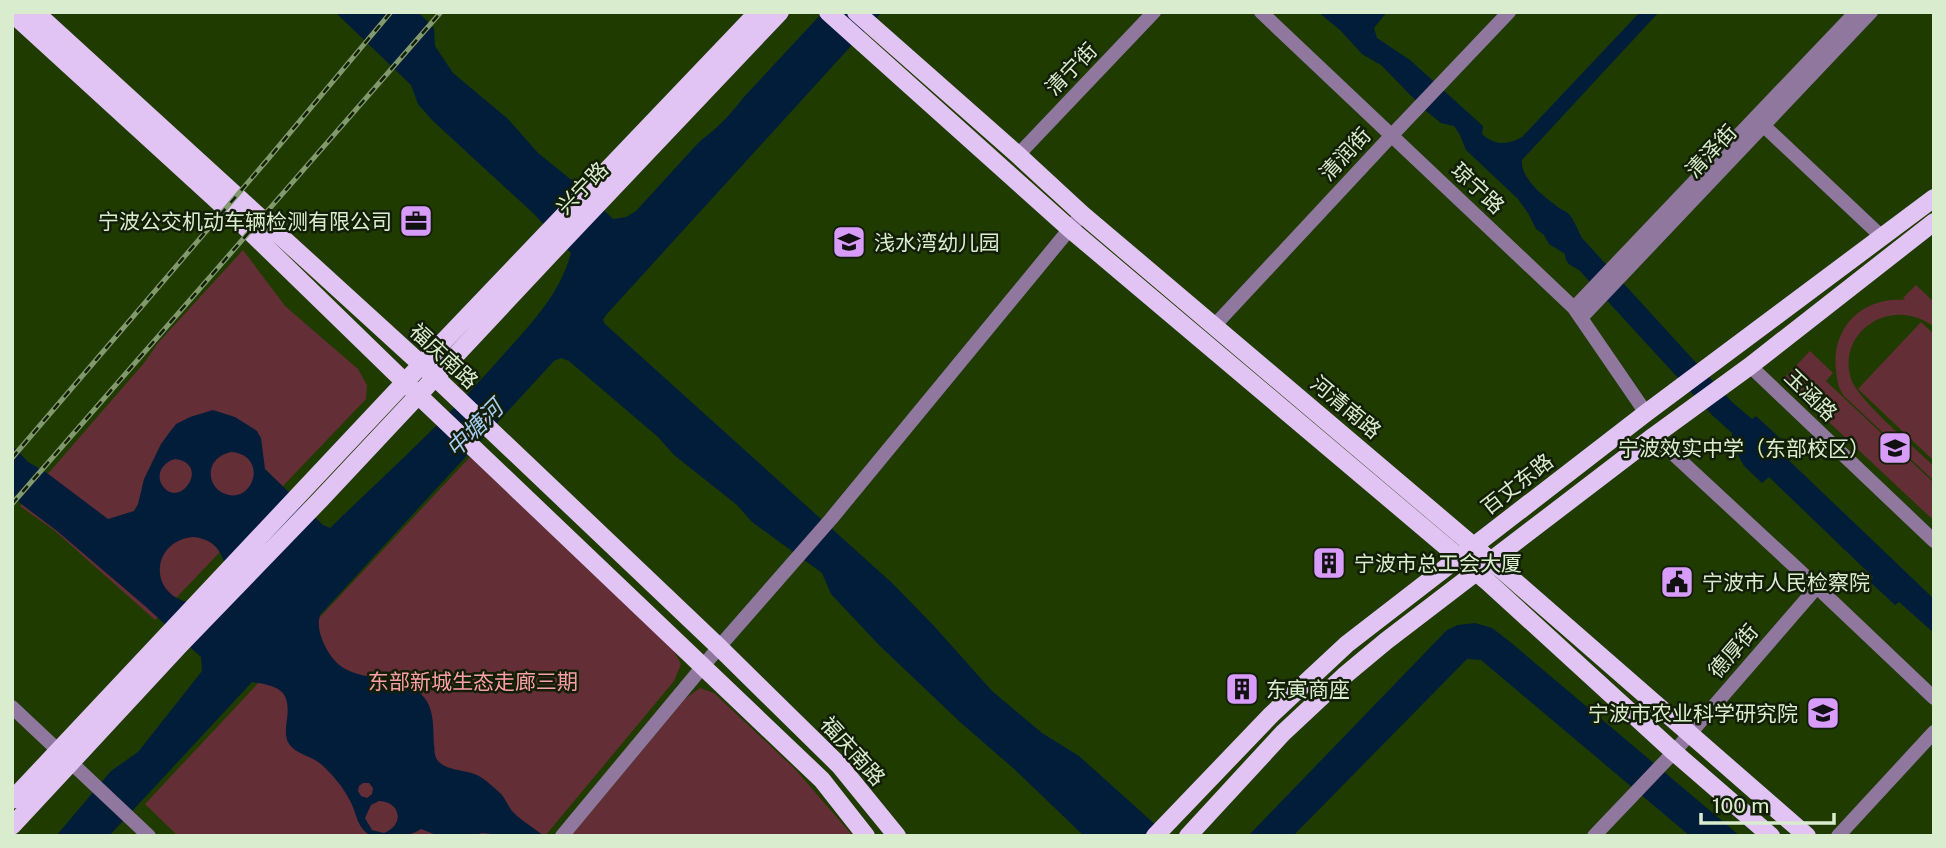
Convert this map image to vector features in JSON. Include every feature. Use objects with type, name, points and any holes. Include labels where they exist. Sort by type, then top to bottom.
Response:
[{"type":"main road","name":"福庆南路","points":[[35,12],[428,371],[719,647],[841,765],[897,836]]},
{"type":"main road","points":[[12,826],[64,757],[594,196],[758,12]]},
{"type":"main road","name":"兴宁路","points":[[594,196],[780,12]]},
{"type":"main road","name":"河清南路","points":[[856,12],[865,33],[1070,229],[1466,551],[1491,560],[1807,836]]},
{"type":"main road","name":"福庆南路","points":[[12,13],[233,215],[822,780],[866,836]]},
{"type":"main road","points":[[830,13],[865,33]]},
{"type":"main road","name":"河清南路","points":[[865,33],[1018,155],[1082,214],[1214,326],[1466,551],[1476,572],[1771,836]]},
{"type":"main road","name":"百丈东路","points":[[1155,836],[1270,715],[1347,644],[1646,413],[1934,198]]},
{"type":"main road","points":[[1195,833],[1283,733],[1315,702],[1418,615],[1749,366],[1934,222]]},
{"type":"main road","points":[[12,800],[64,757]]},
{"type":"street","name":"清宁街","points":[[1018,155],[1154,12]]},
{"type":"street","name":"琼宁路","points":[[1261,12],[1578,313],[1646,413]]},
{"type":"street","name":"清润街","points":[[1214,326],[1509,12]]},
{"type":"street","name":"清泽街","points":[[1578,313],[1856,12]]},
{"type":"street","name":"清泽街","points":[[1578,313],[1764,126],[1871,12]]},
{"type":"street","points":[[1764,126],[1882,237]]},
{"type":"street","points":[[566,831],[719,647],[831,519],[1082,214]]},
{"type":"street","name":"玉涵路","points":[[1749,366],[1934,541]]},
{"type":"street","points":[[1654,436],[1934,698]]},
{"type":"street","name":"德厚街","points":[[1594,836],[1674,752],[1817,587]]},
{"type":"street","points":[[12,707],[140,831]]},
{"type":"street","points":[[1839,836],[1934,732]]},
{"type":"green space","points":[[243,250],[285,306],[358,369],[367,385],[366,399],[155,620],[55,531],[20,506],[144,363],[158,343]]},
{"type":"green space","points":[[1916,285],[1934,302],[1934,327],[1918,318],[1886,316],[1860,333],[1852,346],[1849,361],[1851,379],[1856,388],[1875,411],[1934,466],[1934,481],[1844,396],[1838,384],[1836,370],[1839,341],[1844,328],[1853,318],[1875,303],[1905,300],[1903,298]]},
{"type":"green space","points":[[1921,322],[1934,334],[1934,461],[1858,389]]},
{"type":"green space","points":[[1810,351],[1833,373],[1826,381],[1934,483],[1934,515],[1931,518],[1783,379]]},
{"type":"green space","name":"东部新城生态走廊三期","points":[[470,457],[673,650],[681,664],[674,681],[545,836],[178,836],[145,804]]},
{"type":"green space","points":[[700,688],[714,693],[795,769],[853,836],[571,836],[685,699]]},
{"type":"water","name":"中塘河","points":[[335,12],[418,12],[434,28],[435,46],[453,73],[508,119],[538,153],[579,186],[613,219],[626,217],[636,211],[700,141],[723,121],[823,12],[882,12],[603,320],[892,583],[992,691],[1042,733],[1079,756],[1168,836],[1084,836],[879,645],[831,594],[822,573],[752,522],[737,505],[674,455],[658,437],[569,361],[561,358],[554,361],[320,615],[319,623],[325,646],[344,668],[405,684],[423,696],[432,715],[435,754],[438,760],[448,767],[472,773],[483,779],[502,795],[514,813],[544,836],[482,833],[472,836],[439,836],[421,829],[404,836],[371,836],[359,824],[347,794],[333,777],[318,762],[290,745],[286,735],[288,709],[285,696],[269,685],[252,682],[109,836],[56,836],[111,771],[138,752],[202,671],[201,657],[57,531],[20,503],[12,492],[12,445],[28,462],[108,519],[134,511],[144,479],[161,444],[176,424],[213,410],[235,417],[257,431],[261,438],[265,469],[323,525],[330,528],[483,377],[534,320],[560,282],[571,253],[534,214],[432,120],[418,104],[411,85]],"holes":[[[226,453],[243,455],[254,470],[249,487],[242,493],[223,493],[212,481],[212,466]],[[171,460],[186,463],[191,469],[189,484],[176,493],[169,492],[160,481],[160,472]],[[192,537],[209,542],[218,549],[225,565],[187,602],[174,597],[161,578],[163,557],[169,548]],[[363,783],[369,783],[373,788],[372,794],[367,798],[361,796],[358,791]],[[379,801],[392,805],[398,814],[395,825],[384,833],[372,830],[365,818],[371,805]]]},
{"type":"water","points":[[1318,12],[1387,12],[1374,28],[1377,38],[1410,60],[1483,126],[1482,134],[1492,141],[1502,143],[1522,137],[1640,12],[1659,12],[1522,160],[1524,173],[1538,190],[1568,213],[1582,238],[1732,402],[1752,419],[1756,416],[1782,440],[1776,448],[1934,599],[1934,633],[1899,602],[1895,605],[1870,582],[1873,577],[1769,477],[1762,483],[1744,466],[1734,448],[1732,433],[1712,415],[1579,270],[1569,264],[1565,254],[1549,244],[1544,235],[1536,229],[1518,199],[1466,150],[1454,126],[1441,123],[1426,111],[1381,65],[1362,54],[1340,30]]},
{"type":"water","points":[[1475,623],[1492,628],[1509,641],[1740,836],[1690,836],[1481,660],[1467,659],[1293,836],[1248,836],[1447,630],[1458,625]]},
{"type":"railway","points":[[12,458],[391,12]]},
{"type":"railway","points":[[12,504],[441,12]]},
{"type":"place","name":"宁波公交机动车辆检测有限公司","points":[[416,221]]},
{"type":"place","name":"浅水湾幼儿园","points":[[849,242]]},
{"type":"place","name":"宁波效实中学（东部校区）","points":[[1895,448]]},
{"type":"place","name":"宁波市总工会大厦","points":[[1329,563]]},
{"type":"place","name":"宁波市人民检察院","points":[[1677,582]]},
{"type":"place","name":"东寅商座","points":[[1242,689]]},
{"type":"place","name":"宁波市农业科学研究院","points":[[1823,713]]}]
